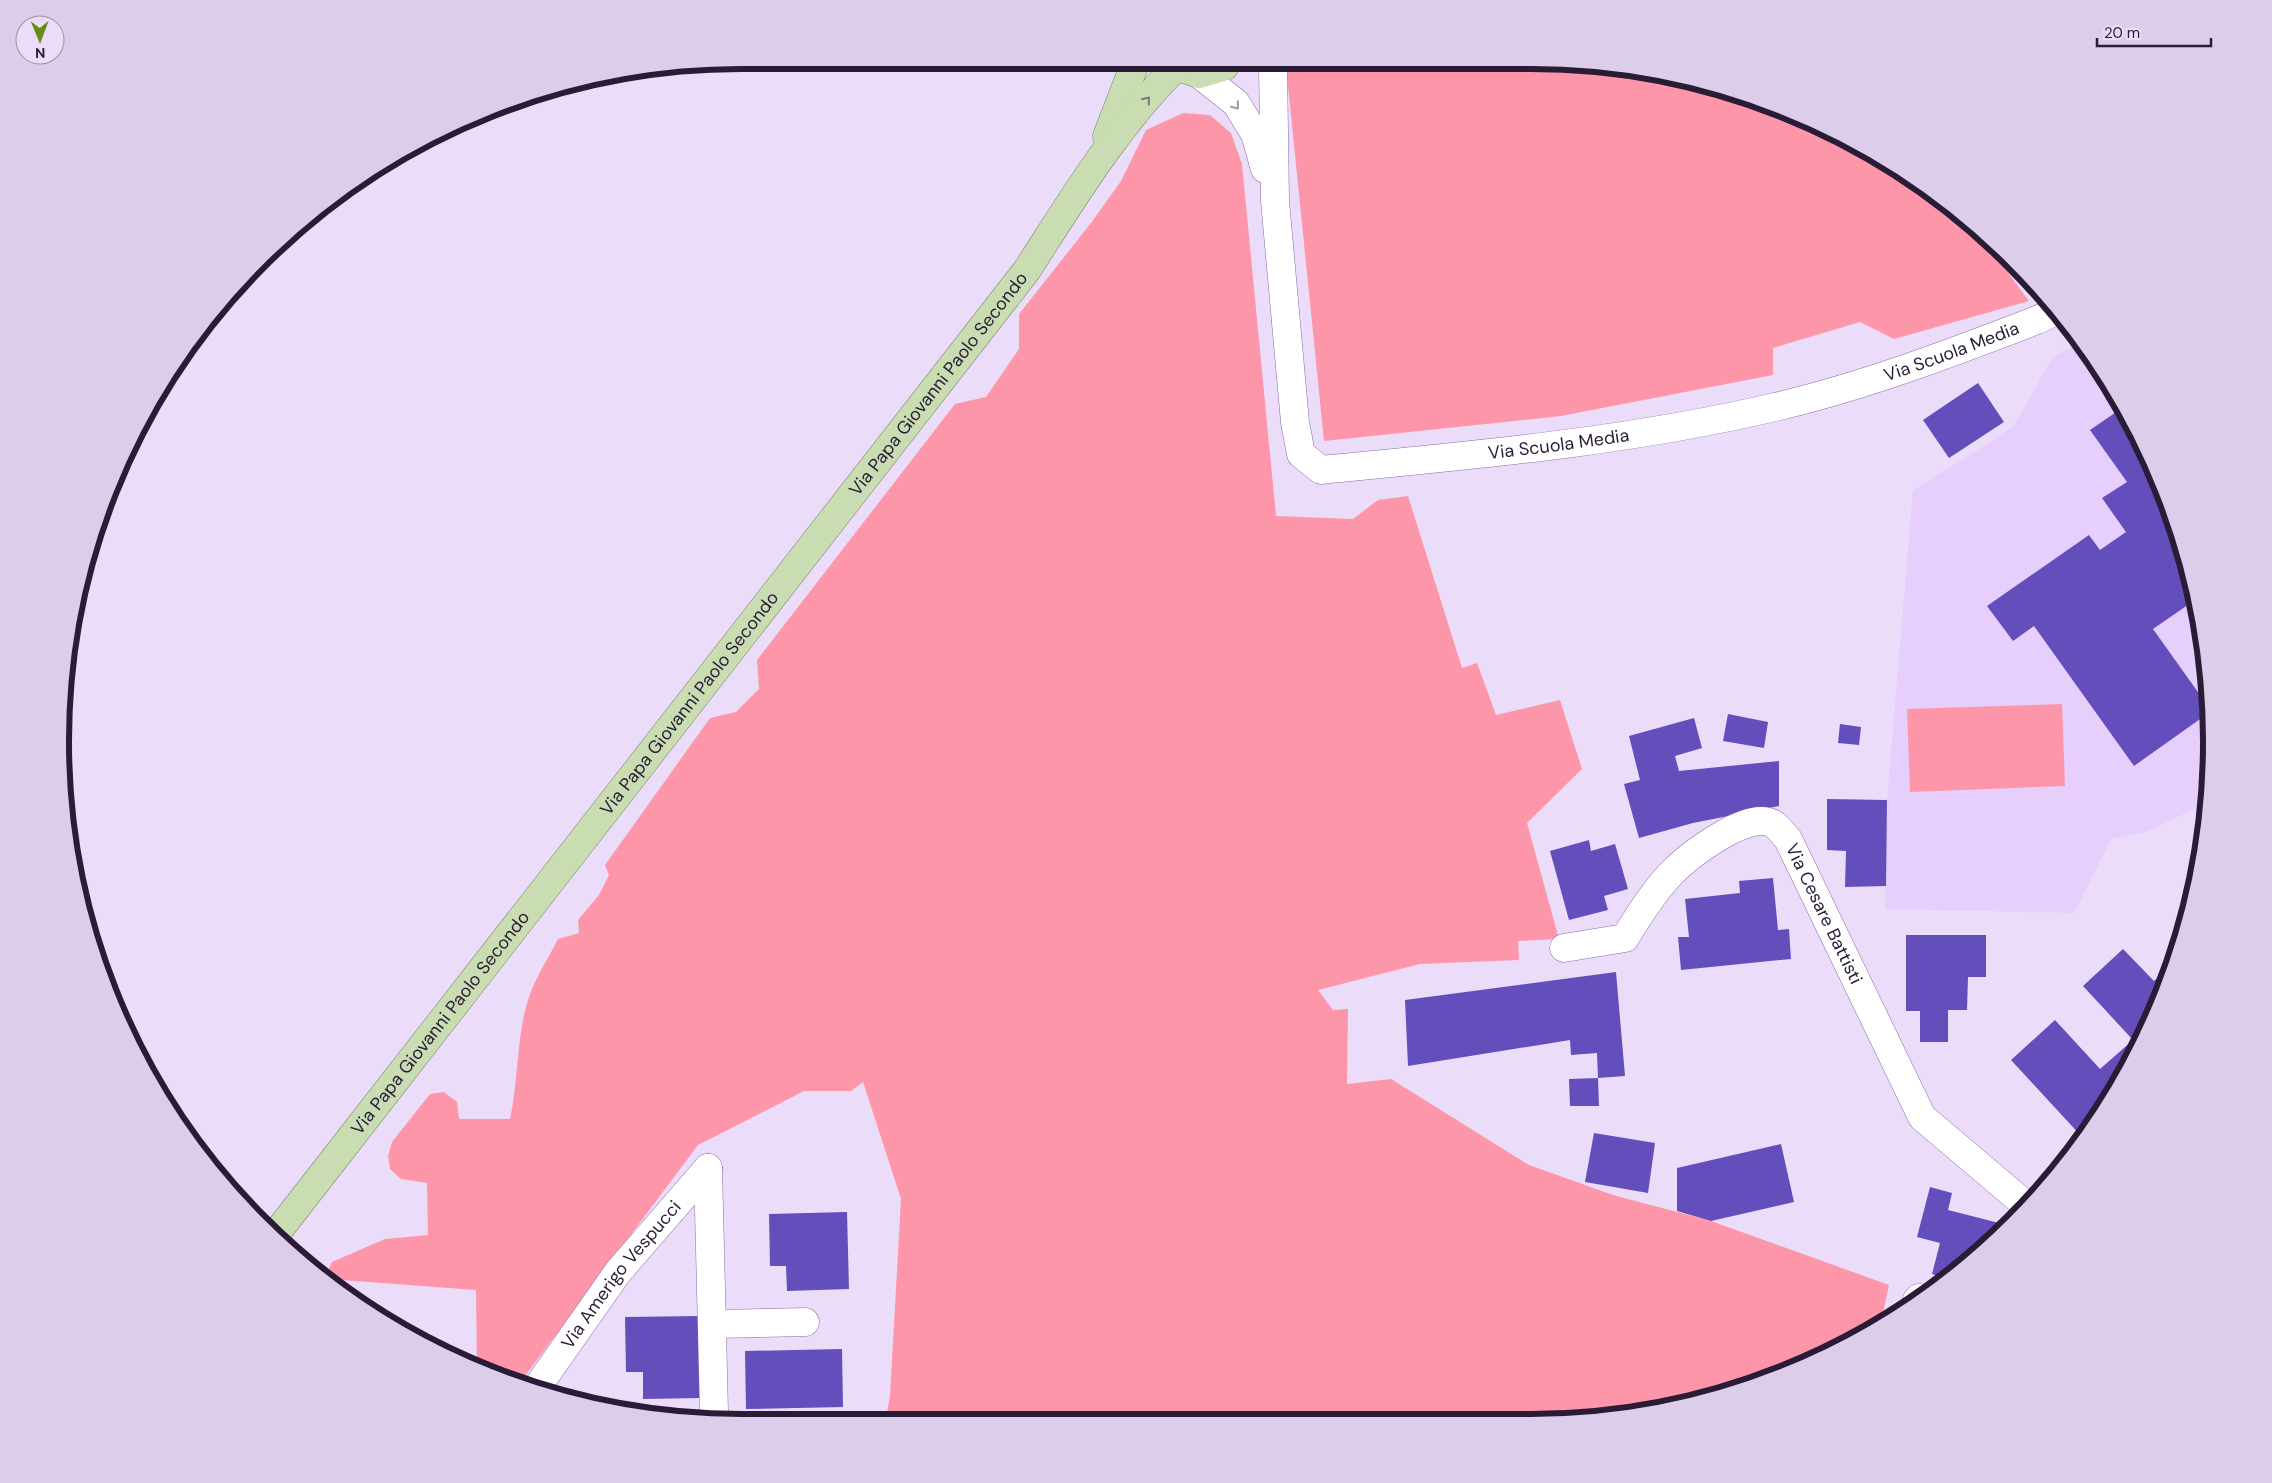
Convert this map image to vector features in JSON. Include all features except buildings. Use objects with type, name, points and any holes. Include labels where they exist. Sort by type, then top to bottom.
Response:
[{"type":"main road","points":[[1095,166],[1133,69]]},
{"type":"main road","points":[[1095,166],[1159,84],[1183,69]]},
{"type":"main road","name":"Via Papa Giovanni Paolo Secondo","points":[[279,1229],[1027,270],[1095,166]]},
{"type":"street","points":[[1183,69],[1236,103],[1255,134],[1275,201]]},
{"type":"street","points":[[1272,69],[1275,201]]},
{"type":"street","name":"Via Scuola Media","points":[[1275,201],[1295,422],[1301,454],[1321,470],[1492,453],[1650,432],[1776,407],[1901,371],[2049,314]]},
{"type":"street","name":"Via Cesare Battisti","points":[[1564,948],[1625,938],[1650,896],[1673,871],[1702,846],[1741,825],[1757,820],[1774,824],[1788,839],[1922,1117],[2021,1201]]},
{"type":"street","name":"Via Amerigo Vespucci","points":[[540,1383],[618,1272],[708,1168],[713,1324]]},
{"type":"street","points":[[714,1412],[713,1324],[805,1322]]},
{"type":"shaded area","points":[[1286,69],[1574,70],[1662,82],[1747,104],[1828,138],[1904,182],[1940,208],[1996,257],[2029,301],[1894,339],[1860,322],[1773,348],[1773,375],[1561,416],[1324,441]]},
{"type":"shaded area","points":[[1183,113],[1210,115],[1231,133],[1242,164],[1276,516],[1353,519],[1378,500],[1408,496],[1462,668],[1477,663],[1496,715],[1560,700],[1582,769],[1527,823],[1559,939],[1518,941],[1519,960],[1420,964],[1318,990],[1333,1010],[1348,1009],[1347,1084],[1391,1079],[1529,1165],[1613,1195],[1711,1221],[1889,1285],[1883,1314],[1828,1345],[1747,1379],[1662,1401],[1574,1413],[887,1414],[890,1396],[901,1199],[863,1082],[851,1091],[804,1091],[698,1145],[525,1376],[518,1376],[477,1360],[476,1290],[339,1280],[328,1271],[332,1262],[385,1239],[428,1235],[427,1183],[401,1179],[390,1169],[388,1156],[392,1142],[430,1094],[444,1092],[457,1102],[459,1119],[510,1119],[522,1024],[530,994],[558,939],[579,933],[578,920],[599,895],[609,875],[605,865],[710,718],[736,712],[759,689],[757,660],[955,404],[986,397],[1019,349],[1019,314],[1091,223],[1121,181],[1146,130]]},
{"type":"shaded area","points":[[2074,346],[2090,368],[2134,444],[2168,525],[2190,610],[2202,698],[2203,742],[2200,807],[2146,832],[2111,839],[2074,913],[1885,909],[1887,800],[1913,491],[2013,427],[2053,357]]},
{"type":"shaded area","points":[[2062,704],[2065,786],[1910,792],[1907,709]]}]
